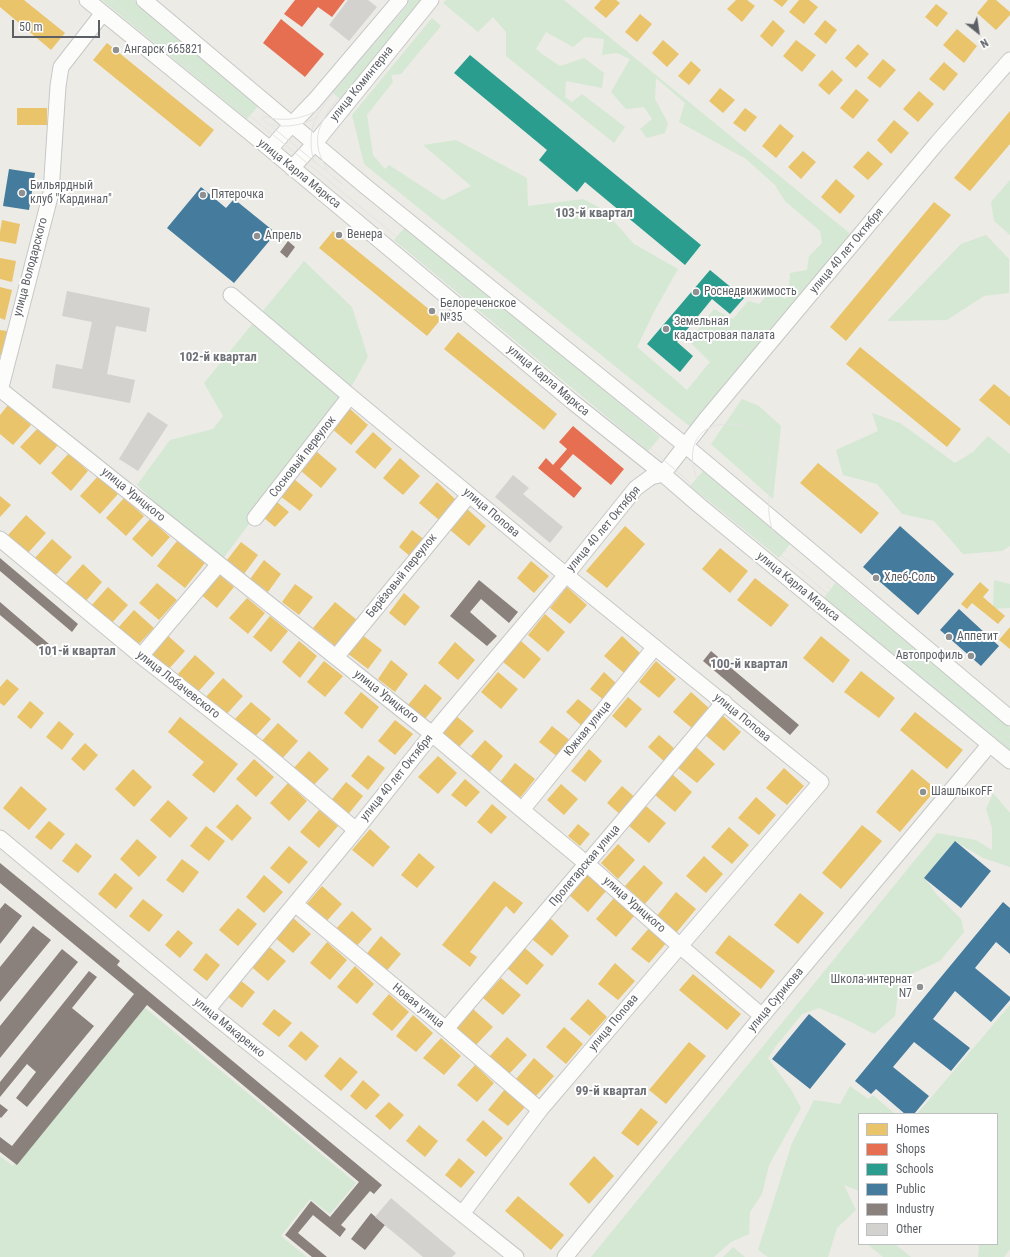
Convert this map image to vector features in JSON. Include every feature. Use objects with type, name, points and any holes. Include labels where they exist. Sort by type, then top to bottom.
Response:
[{"type":"street","name":"улица Карла Маркса","points":[[87,0],[1010,761]]},
{"type":"street","points":[[144,0],[365,186],[686,446],[1010,718]]},
{"type":"street","name":"улица Коминтерна","points":[[270,150],[400,0]]},
{"type":"street","name":"улица Коминтерна","points":[[292,168],[431,0]]},
{"type":"street","name":"улица Володарского","points":[[0,390],[51,193],[58,86],[61,67],[103,13]]},
{"type":"street","name":"улица 40 лет Октября","points":[[207,1010],[356,830],[432,734],[566,575],[636,488],[652,477],[663,474],[706,419],[937,143],[1010,60]]},
{"type":"street","name":"улица Попова","points":[[231,294],[469,495],[822,782],[540,1110],[462,1214]]},
{"type":"street","name":"улица Урицкого","points":[[0,390],[432,734],[587,864],[762,1016]]},
{"type":"street","name":"Сосновый переулок","points":[[255,518],[350,396]]},
{"type":"street","name":"Берёзовый переулок","points":[[336,657],[469,495]]},
{"type":"street","name":"улица Лобачевского","points":[[0,539],[141,656],[260,749],[356,830]]},
{"type":"street","points":[[141,656],[219,564]]},
{"type":"street","name":"Южная улица","points":[[522,810],[655,647]]},
{"type":"street","name":"Пролетарская улица","points":[[446,1029],[724,702]]},
{"type":"street","name":"улица Сурикова","points":[[565,1257],[762,1016],[990,744]]},
{"type":"street","name":"улица Макаренко","points":[[0,838],[207,1010],[516,1257]]},
{"type":"street","name":"Новая улица","points":[[295,904],[446,1029],[540,1110]]},
{"type":"green space","points":[[102,0],[134,0],[260,104],[247,119]]},
{"type":"green space","points":[[405,0],[424,0],[342,101],[331,91]]},
{"type":"green space","points":[[446,0],[564,0],[853,236],[693,429],[364,164],[352,115],[432,18],[441,26],[401,74],[391,75],[393,82],[367,115],[373,155],[385,169],[389,165],[443,200],[471,186],[423,145],[456,140],[527,178],[528,206],[583,199],[604,210],[634,244],[678,269],[655,310],[637,347],[687,390],[710,362],[689,341],[714,309],[733,319],[748,301],[759,304],[770,292],[785,299],[794,292],[789,286],[790,273],[807,270],[809,256],[822,243],[820,231],[785,201],[775,185],[746,159],[679,122],[685,103],[656,78],[655,99],[668,123],[665,133],[647,138],[640,129],[652,119],[644,107],[626,109],[611,92],[630,59],[617,53],[602,55],[604,39],[585,37],[573,47],[546,32],[536,49],[560,66],[584,58],[604,73],[602,88],[566,81],[565,97],[572,102],[582,94],[625,127],[614,143],[506,56],[506,32],[493,17],[478,32],[443,3]]},
{"type":"green space","points":[[1010,180],[1010,235],[994,221],[991,202]]},
{"type":"green space","points":[[407,225],[660,437],[648,451],[394,240]]},
{"type":"green space","points":[[986,235],[1009,259],[1009,293],[984,296],[947,320],[887,321],[961,244]]},
{"type":"green space","points":[[304,261],[352,307],[368,357],[350,389],[219,564],[137,485],[170,440],[213,429],[223,416],[204,383]]},
{"type":"green space","points":[[742,399],[759,406],[781,426],[773,499],[711,444]]},
{"type":"green space","points":[[872,413],[900,423],[955,463],[973,452],[988,436],[1010,454],[1010,546],[1002,551],[963,554],[934,521],[902,514],[877,484],[843,475],[836,450],[878,431]]},
{"type":"green space","points":[[703,471],[790,544],[779,558],[690,486]]},
{"type":"green space","points":[[994,580],[1010,584],[1010,608],[993,609]]},
{"type":"green space","points":[[835,583],[1010,728],[1010,752],[824,598]]},
{"type":"green space","points":[[993,793],[1010,813],[1010,867],[983,858],[955,841],[925,878],[937,895],[961,919],[964,932],[940,961],[900,979],[895,1016],[874,1034],[819,1008],[802,1014],[768,1058],[792,1091],[801,1108],[769,1165],[762,1194],[750,1212],[749,1234],[731,1242],[714,1257],[591,1257],[937,833],[976,840],[992,850],[992,828],[986,809]]},
{"type":"green space","points":[[1010,1005],[1010,1249],[1004,1257],[978,1257],[979,1245],[998,1245],[998,1113],[918,1113]]},
{"type":"green space","points":[[143,1006],[356,1183],[330,1214],[310,1199],[281,1236],[307,1257],[0,1257],[0,1156],[13,1166]]},
{"type":"green space","points":[[850,1086],[868,1099],[873,1095],[894,1113],[858,1113],[858,1191],[844,1185],[856,1210],[837,1228],[828,1257],[768,1257],[758,1250],[792,1143],[814,1100],[840,1104]]},
{"type":"green space","points":[[868,1245],[896,1245],[911,1257],[883,1257]]},
{"type":"green space","points":[[733,1247],[745,1257],[723,1257]]},
{"type":"building: Homes","points":[[0,0],[24,0],[65,33],[51,50],[0,7]]},
{"type":"building: Homes","points":[[601,0],[616,0],[620,3],[606,18],[594,8]]},
{"type":"building: Homes","points":[[736,0],[747,0],[755,6],[742,22],[727,9]]},
{"type":"building: Homes","points":[[773,0],[788,0],[782,7]]},
{"type":"building: Homes","points":[[799,0],[809,0],[818,7],[804,24],[789,12]]},
{"type":"building: Homes","points":[[988,0],[996,0],[1010,12],[1010,15],[996,30],[977,13]]},
{"type":"building: Homes","points":[[936,4],[948,13],[937,27],[925,17]]},
{"type":"building: Homes","points":[[640,14],[652,24],[637,42],[625,32]]},
{"type":"building: Homes","points":[[773,20],[785,31],[772,47],[760,36]]},
{"type":"building: Homes","points":[[825,20],[837,30],[826,44],[814,34]]},
{"type":"building: Homes","points":[[957,29],[977,46],[964,63],[943,45]]},
{"type":"building: Homes","points":[[663,40],[679,54],[667,67],[652,53]]},
{"type":"building: Homes","points":[[796,40],[816,55],[802,72],[783,56]]},
{"type":"building: Homes","points":[[107,43],[214,130],[200,147],[93,60]]},
{"type":"building: Homes","points":[[858,44],[869,54],[856,68],[845,58]]},
{"type":"building: Homes","points":[[883,59],[896,70],[880,88],[867,78]]},
{"type":"building: Homes","points":[[691,61],[701,70],[689,85],[678,76]]},
{"type":"building: Homes","points":[[944,62],[958,74],[944,91],[929,79]]},
{"type":"building: Homes","points":[[832,70],[843,80],[829,95],[818,85]]},
{"type":"building: Homes","points":[[720,88],[735,100],[723,113],[709,101]]},
{"type":"building: Homes","points":[[856,89],[869,100],[853,119],[840,108]]},
{"type":"building: Homes","points":[[919,91],[934,104],[918,122],[903,109]]},
{"type":"building: Homes","points":[[17,108],[47,108],[47,125],[17,125]]},
{"type":"building: Homes","points":[[745,108],[757,117],[745,132],[733,123]]},
{"type":"building: Homes","points":[[1010,111],[1010,144],[970,191],[954,178]]},
{"type":"building: Homes","points":[[894,120],[909,133],[891,154],[877,140]]},
{"type":"building: Homes","points":[[780,124],[794,136],[776,158],[762,146]]},
{"type":"building: Homes","points":[[803,151],[816,162],[801,179],[788,167]]},
{"type":"building: Homes","points":[[868,151],[883,164],[868,180],[853,167]]},
{"type":"building: Homes","points":[[836,179],[855,196],[840,214],[821,197]]},
{"type":"building: Homes","points":[[934,202],[951,215],[846,341],[830,327]]},
{"type":"building: Homes","points":[[2,220],[20,224],[16,244],[0,241]]},
{"type":"building: Homes","points":[[333,231],[441,319],[427,336],[319,248]]},
{"type":"building: Homes","points":[[0,258],[16,261],[12,282],[0,279]]},
{"type":"building: Homes","points":[[0,287],[12,290],[5,320],[0,318]]},
{"type":"building: Homes","points":[[0,330],[7,331],[3,355],[0,355]]},
{"type":"building: Homes","points":[[458,332],[557,414],[544,430],[444,349]]},
{"type":"building: Homes","points":[[860,347],[961,429],[947,447],[846,364]]},
{"type":"building: Homes","points":[[994,384],[1010,397],[1010,426],[979,400]]},
{"type":"building: Homes","points":[[8,405],[31,425],[13,445],[0,434],[0,415]]},
{"type":"building: Homes","points":[[349,408],[368,425],[351,445],[331,428]]},
{"type":"building: Homes","points":[[38,428],[58,445],[40,465],[20,447]]},
{"type":"building: Homes","points":[[373,432],[392,449],[375,469],[355,452]]},
{"type":"building: Homes","points":[[317,452],[337,469],[321,488],[301,471]]},
{"type":"building: Homes","points":[[69,453],[88,471],[71,491],[51,473]]},
{"type":"building: Homes","points":[[400,458],[420,476],[403,495],[383,478]]},
{"type":"building: Homes","points":[[818,463],[879,513],[861,534],[800,483]]},
{"type":"building: Homes","points":[[98,476],[118,494],[100,514],[80,496]]},
{"type":"building: Homes","points":[[294,479],[313,495],[300,511],[280,496]]},
{"type":"building: Homes","points":[[437,482],[456,500],[439,520],[419,503]]},
{"type":"building: Homes","points":[[0,496],[11,505],[0,517]]},
{"type":"building: Homes","points":[[124,498],[144,516],[126,536],[106,518]]},
{"type":"building: Homes","points":[[277,502],[289,512],[275,527],[264,518]]},
{"type":"building: Homes","points":[[466,508],[486,526],[469,546],[449,529]]},
{"type":"building: Homes","points":[[26,515],[46,533],[28,553],[8,535]]},
{"type":"building: Homes","points":[[150,519],[170,537],[152,557],[132,539]]},
{"type":"building: Homes","points":[[625,526],[645,544],[607,588],[586,571]]},
{"type":"building: Homes","points":[[412,530],[425,540],[411,557],[399,547]]},
{"type":"building: Homes","points":[[52,539],[72,557],[54,577],[34,559]]},
{"type":"building: Homes","points":[[177,541],[205,563],[185,588],[157,566]]},
{"type":"building: Homes","points":[[241,542],[258,555],[244,574],[227,560]]},
{"type":"building: Homes","points":[[720,548],[748,571],[730,593],[702,569]]},
{"type":"building: Homes","points":[[264,560],[281,574],[268,592],[250,579]]},
{"type":"building: Homes","points":[[531,561],[549,576],[534,593],[517,578]]},
{"type":"building: Homes","points":[[83,564],[102,582],[85,602],[65,584]]},
{"type":"building: Homes","points":[[216,572],[234,587],[217,608],[199,593]]},
{"type":"building: Homes","points":[[755,578],[789,605],[771,627],[737,600]]},
{"type":"building: Homes","points":[[980,582],[989,590],[983,597],[1005,616],[998,624],[972,603],[967,609],[961,604]]},
{"type":"building: Homes","points":[[157,583],[177,600],[159,620],[139,603]]},
{"type":"building: Homes","points":[[295,584],[313,597],[299,615],[282,602]]},
{"type":"building: Homes","points":[[108,587],[128,605],[110,625],[90,607]]},
{"type":"building: Homes","points":[[567,587],[587,605],[570,624],[550,608]]},
{"type":"building: Homes","points":[[404,593],[420,607],[405,626],[389,613]]},
{"type":"building: Homes","points":[[247,598],[265,613],[248,634],[229,618]]},
{"type":"building: Homes","points":[[335,602],[357,620],[336,647],[313,628]]},
{"type":"building: Homes","points":[[134,610],[154,628],[136,647],[116,630]]},
{"type":"building: Homes","points":[[545,614],[565,632],[548,652],[528,635]]},
{"type":"building: Homes","points":[[270,616],[288,631],[271,652],[253,637]]},
{"type":"building: Homes","points":[[1010,627],[1010,649],[999,640]]},
{"type":"building: Homes","points":[[166,634],[185,651],[167,671],[148,654]]},
{"type":"building: Homes","points":[[361,634],[382,650],[368,669],[347,653]]},
{"type":"building: Homes","points":[[622,636],[641,654],[624,673],[604,656]]},
{"type":"building: Homes","points":[[821,636],[850,660],[833,683],[803,658]]},
{"type":"building: Homes","points":[[299,641],[317,656],[300,678],[282,662]]},
{"type":"building: Homes","points":[[521,641],[541,659],[524,679],[503,662]]},
{"type":"building: Homes","points":[[455,642],[475,660],[458,680],[438,663]]},
{"type":"building: Homes","points":[[195,655],[215,673],[197,693],[177,675]]},
{"type":"building: Homes","points":[[391,660],[408,674],[395,692],[378,679]]},
{"type":"building: Homes","points":[[324,661],[343,676],[325,697],[307,682]]},
{"type":"building: Homes","points":[[656,661],[676,679],[659,698],[639,682]]},
{"type":"building: Homes","points":[[861,671],[895,698],[879,718],[844,692]]},
{"type":"building: Homes","points":[[498,672],[518,689],[501,709],[481,692]]},
{"type":"building: Homes","points":[[604,672],[618,685],[605,701],[590,689]]},
{"type":"building: Homes","points":[[223,678],[243,696],[225,716],[205,698]]},
{"type":"building: Homes","points":[[7,679],[19,689],[4,706],[0,703],[0,687]]},
{"type":"building: Homes","points":[[425,684],[442,698],[425,719],[408,705]]},
{"type":"building: Homes","points":[[361,692],[379,707],[362,729],[344,713]]},
{"type":"building: Homes","points":[[691,692],[710,709],[693,729],[673,712]]},
{"type":"building: Homes","points":[[628,697],[642,709],[626,728],[612,716]]},
{"type":"building: Homes","points":[[578,699],[595,713],[583,727],[566,712]]},
{"type":"building: Homes","points":[[30,701],[44,713],[31,729],[17,717]]},
{"type":"building: Homes","points":[[251,702],[271,719],[253,739],[233,721]]},
{"type":"building: Homes","points":[[915,712],[963,750],[947,769],[900,730]]},
{"type":"building: Homes","points":[[721,714],[741,732],[724,751],[704,734]]},
{"type":"building: Homes","points":[[455,715],[474,731],[459,747],[441,732]]},
{"type":"building: Homes","points":[[180,717],[238,764],[214,793],[192,775],[204,762],[168,732]]},
{"type":"building: Homes","points":[[395,720],[413,734],[395,755],[378,741]]},
{"type":"building: Homes","points":[[59,721],[74,734],[62,750],[46,737]]},
{"type":"building: Homes","points":[[278,723],[298,741],[280,761],[260,743]]},
{"type":"building: Homes","points":[[552,726],[572,742],[559,758],[539,742]]},
{"type":"building: Homes","points":[[659,735],[676,750],[666,763],[648,747]]},
{"type":"building: Homes","points":[[485,740],[503,756],[489,773],[470,757]]},
{"type":"building: Homes","points":[[85,743],[98,755],[84,771],[71,759]]},
{"type":"building: Homes","points":[[695,746],[715,764],[697,783],[677,767]]},
{"type":"building: Homes","points":[[589,749],[602,761],[585,782],[571,771]]},
{"type":"building: Homes","points":[[309,751],[329,769],[311,788],[291,771]]},
{"type":"building: Homes","points":[[368,755],[385,768],[368,790],[351,776]]},
{"type":"building: Homes","points":[[438,756],[457,773],[438,794],[418,777]]},
{"type":"building: Homes","points":[[254,759],[274,777],[256,797],[236,779]]},
{"type":"building: Homes","points":[[515,763],[535,779],[520,798],[500,782]]},
{"type":"building: Homes","points":[[784,768],[804,786],[787,805],[766,788]]},
{"type":"building: Homes","points":[[133,769],[152,787],[134,807],[115,789]]},
{"type":"building: Homes","points":[[912,769],[930,784],[932,794],[900,832],[876,812]]},
{"type":"building: Homes","points":[[672,774],[692,792],[675,812],[655,795]]},
{"type":"building: Homes","points":[[465,779],[480,792],[466,807],[451,795]]},
{"type":"building: Homes","points":[[346,782],[363,796],[346,817],[329,803]]},
{"type":"building: Homes","points":[[288,783],[307,801],[289,821],[270,803]]},
{"type":"building: Homes","points":[[561,784],[578,799],[564,815],[547,800]]},
{"type":"building: Homes","points":[[21,786],[47,809],[29,830],[3,808]]},
{"type":"building: Homes","points":[[622,786],[637,799],[622,816],[607,803]]},
{"type":"building: Homes","points":[[756,797],[776,815],[759,835],[738,818]]},
{"type":"building: Homes","points":[[168,800],[188,818],[170,838],[150,820]]},
{"type":"building: Homes","points":[[237,804],[252,818],[232,841],[216,827]]},
{"type":"building: Homes","points":[[492,804],[507,817],[491,834],[477,822]]},
{"type":"building: Homes","points":[[646,806],[666,823],[649,843],[629,826]]},
{"type":"building: Homes","points":[[319,810],[338,826],[319,848],[300,832]]},
{"type":"building: Homes","points":[[49,821],[65,834],[51,850],[35,837]]},
{"type":"building: Homes","points":[[578,824],[590,834],[580,846],[568,836]]},
{"type":"building: Homes","points":[[862,825],[882,841],[841,889],[822,873]]},
{"type":"building: Homes","points":[[206,826],[225,841],[209,861],[190,846]]},
{"type":"building: Homes","points":[[729,827],[749,845],[732,864],[711,847]]},
{"type":"building: Homes","points":[[370,829],[390,847],[373,867],[352,850]]},
{"type":"building: Homes","points":[[137,839],[157,857],[139,877],[120,859]]},
{"type":"building: Homes","points":[[76,843],[92,856],[78,873],[62,861]]},
{"type":"building: Homes","points":[[618,844],[635,860],[618,879],[601,863]]},
{"type":"building: Homes","points":[[289,846],[308,862],[289,884],[270,868]]},
{"type":"building: Homes","points":[[419,853],[435,867],[417,888],[401,875]]},
{"type":"building: Homes","points":[[704,856],[723,874],[706,893],[686,876]]},
{"type":"building: Homes","points":[[182,859],[199,872],[183,893],[166,880]]},
{"type":"building: Homes","points":[[644,865],[663,883],[645,904],[625,886]]},
{"type":"building: Homes","points":[[115,873],[133,888],[116,909],[98,894]]},
{"type":"building: Homes","points":[[586,873],[606,891],[588,912],[568,894]]},
{"type":"building: Homes","points":[[264,875],[283,892],[264,913],[246,897]]},
{"type":"building: Homes","points":[[494,881],[523,903],[514,914],[506,906],[470,952],[477,957],[470,967],[442,945]]},
{"type":"building: Homes","points":[[322,886],[342,904],[324,924],[304,907]]},
{"type":"building: Homes","points":[[676,892],[696,909],[676,933],[656,917]]},
{"type":"building: Homes","points":[[800,893],[824,913],[798,944],[774,925]]},
{"type":"building: Homes","points":[[614,898],[634,916],[616,937],[596,919]]},
{"type":"building: Homes","points":[[143,899],[163,915],[149,932],[129,916]]},
{"type":"building: Homes","points":[[238,908],[257,924],[238,946],[219,930]]},
{"type":"building: Homes","points":[[352,911],[372,929],[355,948],[334,931]]},
{"type":"building: Homes","points":[[291,916],[311,934],[293,953],[273,936]]},
{"type":"building: Homes","points":[[550,918],[569,936],[552,956],[532,939]]},
{"type":"building: Homes","points":[[650,927],[668,941],[649,963],[631,949]]},
{"type":"building: Homes","points":[[178,930],[193,943],[180,958],[165,945]]},
{"type":"building: Homes","points":[[729,935],[775,971],[761,989],[715,953]]},
{"type":"building: Homes","points":[[381,936],[401,954],[384,974],[364,957]]},
{"type":"building: Homes","points":[[327,942],[347,960],[330,980],[310,963]]},
{"type":"building: Homes","points":[[266,944],[286,961],[268,981],[248,964]]},
{"type":"building: Homes","points":[[525,948],[544,965],[527,985],[507,968]]},
{"type":"building: Homes","points":[[206,953],[220,965],[207,981],[193,970]]},
{"type":"building: Homes","points":[[615,963],[635,981],[618,1000],[598,984]]},
{"type":"building: Homes","points":[[355,966],[374,984],[357,1004],[337,987]]},
{"type":"building: Homes","points":[[693,974],[741,1014],[727,1030],[679,990]]},
{"type":"building: Homes","points":[[501,978],[521,995],[503,1015],[483,998]]},
{"type":"building: Homes","points":[[240,980],[255,992],[242,1008],[227,996]]},
{"type":"building: Homes","points":[[389,994],[409,1012],[392,1031],[372,1014]]},
{"type":"building: Homes","points":[[588,999],[607,1017],[590,1036],[570,1019]]},
{"type":"building: Homes","points":[[274,1009],[292,1023],[279,1037],[262,1024]]},
{"type":"building: Homes","points":[[473,1009],[493,1027],[475,1046],[455,1030]]},
{"type":"building: Homes","points":[[413,1015],[433,1033],[416,1052],[396,1036]]},
{"type":"building: Homes","points":[[564,1027],[583,1044],[566,1064],[546,1047]]},
{"type":"building: Homes","points":[[301,1031],[319,1046],[306,1061],[288,1046]]},
{"type":"building: Homes","points":[[507,1037],[527,1055],[509,1074],[489,1057]]},
{"type":"building: Homes","points":[[441,1038],[461,1056],[444,1075],[423,1058]]},
{"type":"building: Homes","points":[[689,1042],[706,1056],[666,1104],[649,1090]]},
{"type":"building: Homes","points":[[340,1057],[358,1072],[341,1091],[324,1076]]},
{"type":"building: Homes","points":[[534,1058],[554,1076],[536,1096],[516,1079]]},
{"type":"building: Homes","points":[[475,1065],[494,1083],[477,1102],[457,1085]]},
{"type":"building: Homes","points":[[363,1080],[380,1095],[366,1110],[350,1096]]},
{"type":"building: Homes","points":[[505,1089],[525,1107],[508,1126],[488,1110]]},
{"type":"building: Homes","points":[[389,1102],[404,1115],[390,1130],[375,1116]]},
{"type":"building: Homes","points":[[641,1108],[658,1122],[638,1146],[621,1133]]},
{"type":"building: Homes","points":[[483,1120],[503,1138],[486,1157],[466,1140]]},
{"type":"building: Homes","points":[[419,1125],[438,1141],[425,1157],[406,1141]]},
{"type":"building: Homes","points":[[594,1156],[614,1176],[589,1204],[569,1184]]},
{"type":"building: Homes","points":[[459,1158],[475,1172],[461,1188],[445,1175]]},
{"type":"building: Homes","points":[[518,1196],[564,1235],[551,1250],[505,1211]]},
{"type":"building: Shops","points":[[295,0],[345,0],[332,17],[318,7],[302,27],[284,14]]},
{"type":"building: Shops","points":[[281,19],[324,54],[305,77],[263,43]]},
{"type":"building: Shops","points":[[573,426],[624,469],[611,485],[573,454],[560,469],[582,488],[574,498],[538,468],[546,458],[553,465],[567,449],[559,442]]},
{"type":"building: Schools","points":[[470,55],[701,245],[685,265],[585,182],[577,192],[539,160],[547,150],[454,73]]},
{"type":"building: Schools","points":[[710,270],[744,298],[730,314],[712,299],[677,342],[693,356],[680,372],[647,344]]},
{"type":"building: Public","points":[[9,169],[35,173],[29,210],[3,206]]},
{"type":"building: Public","points":[[201,187],[226,208],[234,199],[276,233],[234,283],[167,228]]},
{"type":"building: Public","points":[[900,526],[954,574],[918,615],[863,567]]},
{"type":"building: Public","points":[[959,609],[999,646],[981,666],[940,630]]},
{"type":"building: Public","points":[[955,841],[991,871],[961,908],[924,878]]},
{"type":"building: Public","points":[[1003,902],[1010,908],[1010,954],[996,942],[975,968],[1010,997],[1010,1000],[991,1022],[955,991],[933,1019],[970,1048],[951,1071],[914,1042],[893,1067],[929,1096],[915,1113],[904,1113],[876,1089],[871,1094],[855,1081]]},
{"type":"building: Public","points":[[809,1014],[846,1044],[810,1089],[772,1059]]},
{"type":"building: Industry","points":[[288,241],[295,247],[287,258],[280,252]]},
{"type":"building: Industry","points":[[0,558],[78,624],[72,632],[0,571]]},
{"type":"building: Industry","points":[[479,580],[518,612],[509,623],[481,599],[470,612],[497,636],[487,646],[450,616]]},
{"type":"building: Industry","points":[[0,602],[56,650],[50,657],[0,615]]},
{"type":"building: Industry","points":[[711,651],[799,725],[790,735],[703,661]]},
{"type":"building: Industry","points":[[0,863],[120,961],[117,965],[382,1185],[374,1194],[370,1191],[341,1225],[346,1229],[340,1237],[313,1215],[298,1233],[327,1257],[312,1257],[285,1235],[311,1201],[330,1217],[359,1182],[147,1005],[17,1165],[0,1152],[0,1137],[12,1146],[134,994],[0,883]]},
{"type":"building: Industry","points":[[5,903],[22,916],[0,944],[0,909]]},
{"type":"building: Industry","points":[[33,926],[51,940],[0,1002],[0,967]]},
{"type":"building: Industry","points":[[62,949],[78,962],[0,1058],[0,1026]]},
{"type":"building: Industry","points":[[89,971],[97,977],[72,1008],[94,1026],[27,1107],[16,1098],[36,1072],[27,1064],[0,1097],[0,1082]]},
{"type":"building: Industry","points":[[0,1104],[8,1110],[1,1118],[0,1117]]},
{"type":"building: Industry","points":[[371,1213],[385,1225],[365,1250],[351,1239]]},
{"type":"building: Other","points":[[348,0],[368,0],[377,7],[349,41],[329,25]]},
{"type":"building: Other","points":[[67,291],[150,308],[146,332],[116,326],[107,374],[135,380],[130,403],[52,388],[56,364],[82,369],[92,322],[62,316]]},
{"type":"building: Other","points":[[148,412],[168,425],[138,471],[119,459]]},
{"type":"building: Other","points":[[513,475],[529,488],[523,494],[563,527],[550,543],[495,497]]},
{"type":"building: Other","points":[[391,1198],[456,1253],[452,1257],[423,1257],[375,1217]]},
{"type":"tram line","points":[[110,0],[612,415],[688,481],[808,577],[912,666],[1010,746]]},
{"type":"tram line","points":[[314,161],[311,147],[311,137],[317,115],[411,0]]},
{"type":"tram line","points":[[327,169],[321,157],[318,146],[320,126],[346,88]]},
{"type":"tram line","points":[[262,116],[276,119],[290,119],[316,111]]},
{"type":"tram line","points":[[272,125],[295,125],[318,117]]},
{"type":"tram line","points":[[261,118],[342,184]]},
{"type":"tram line","points":[[701,487],[693,464],[695,444],[700,435],[707,429],[718,425],[732,424],[745,427],[755,433],[765,446],[770,461],[769,510],[773,533],[778,543],[786,552]]},
{"type":"tram line","points":[[700,482],[742,516]]},
{"type":"tram line","points":[[827,586],[1010,737]]},
{"type":"place","name":"Ангарск 665821","points":[[116,50]]},
{"type":"place","name":"Бильярдный клуб \"Кардинал\"","points":[[22,193]]},
{"type":"place","name":"Пятерочка","points":[[203,195]]},
{"type":"place","name":"Венера","points":[[339,235]]},
{"type":"place","name":"Апрель","points":[[257,236]]},
{"type":"place","name":"Роснедвижимость","points":[[696,292]]},
{"type":"place","name":"Белореченское №35","points":[[432,311]]},
{"type":"place","name":"Земельная кадастровая палата","points":[[666,329]]},
{"type":"place","name":"Хлеб-Соль","points":[[876,578]]},
{"type":"place","name":"Аппетит","points":[[949,637]]},
{"type":"place","name":"Автопрофиль","points":[[971,656]]},
{"type":"place","name":"ШашлыкoFF","points":[[923,792]]},
{"type":"place","name":"Школа-интернат N7","points":[[920,987]]},
{"type":"district","name":"103-й квартал","points":[[594,214]]},
{"type":"district","name":"102-й квартал","points":[[218,358]]},
{"type":"district","name":"101-й квартал","points":[[77,652]]},
{"type":"district","name":"100-й квартал","points":[[749,665]]},
{"type":"district","name":"99-й квартал","points":[[611,1092]]}]
